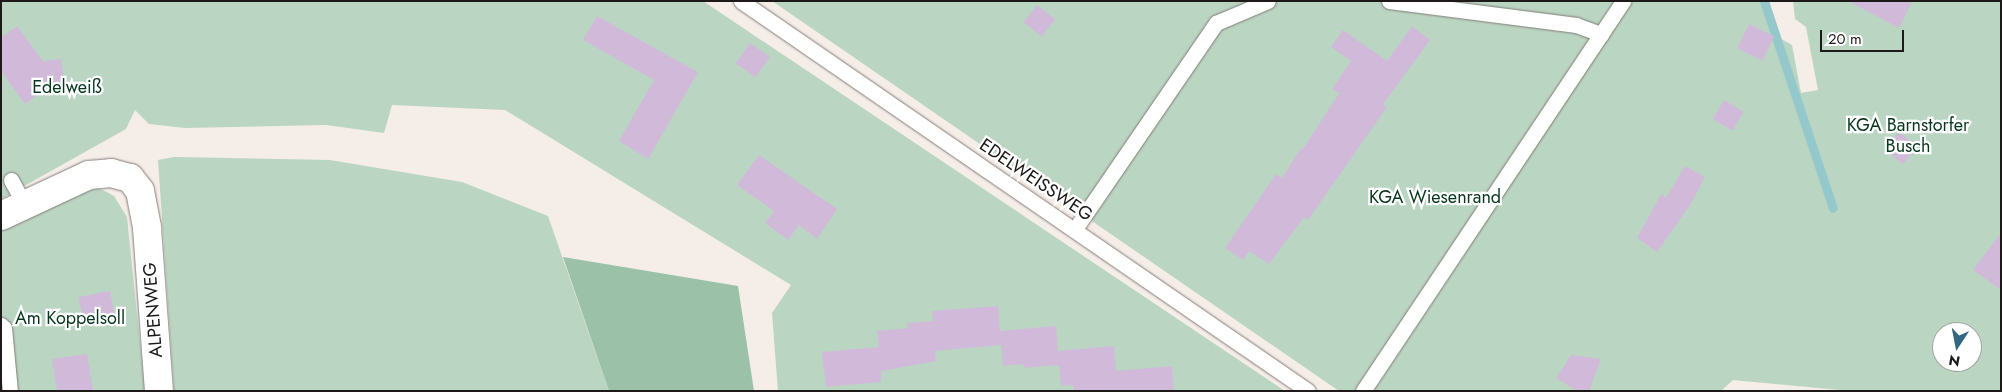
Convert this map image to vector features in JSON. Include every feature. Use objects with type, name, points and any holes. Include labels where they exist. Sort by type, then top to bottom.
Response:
[{"type":"street","name":"ALPENWEG","points":[[13,211],[89,175],[111,173],[130,178],[140,192],[147,228],[159,391]]},
{"type":"lane","name":"EDELWEISSWEG","points":[[741,1],[1308,391]]},
{"type":"lane","points":[[1075,229],[1216,23],[1268,1]]},
{"type":"lane","points":[[1389,1],[1576,25],[1601,34]]},
{"type":"lane","points":[[1364,391],[1623,1]]},
{"type":"lane","points":[[11,180],[13,211]]},
{"type":"lane","points":[[1,325],[4,328],[10,391]]},
{"type":"green space","name":"Edelweiß","points":[[1,1],[703,1],[1285,391],[778,391],[772,313],[791,285],[505,110],[392,105],[384,133],[326,125],[185,128],[149,124],[135,110],[126,129],[1,199]]},
{"type":"green space","name":"KGA Wiesenrand","points":[[772,1],[1761,1],[1771,33],[1792,45],[1801,93],[1818,90],[1806,27],[1795,19],[1793,1],[2001,1],[2001,391],[1851,391],[1733,380],[1721,391],[1339,391]]},
{"type":"green space","points":[[174,157],[330,160],[462,182],[548,216],[609,391],[174,391],[158,160]]},
{"type":"green space","name":"Am Koppelsoll","points":[[101,189],[114,196],[127,217],[145,391],[1,391],[1,227],[86,190]]},
{"type":"green space","points":[[563,257],[738,286],[754,391],[609,391]]},
{"type":"building","points":[[1848,1],[1912,1],[1899,28]]},
{"type":"building","points":[[1037,5],[1055,19],[1042,36],[1023,22]]},
{"type":"building","points":[[597,16],[698,72],[648,159],[619,141],[654,80],[583,40]]},
{"type":"building","points":[[1749,24],[1774,36],[1762,61],[1737,48]]},
{"type":"building","points":[[17,26],[43,61],[61,59],[64,83],[51,85],[25,104],[1,71],[1,38]]},
{"type":"building","points":[[1412,26],[1430,40],[1383,104],[1387,107],[1308,220],[1304,217],[1269,264],[1249,251],[1243,260],[1225,248],[1276,174],[1282,178],[1339,93],[1332,89],[1351,61],[1331,47],[1343,30],[1387,61]]},
{"type":"building","points":[[750,43],[770,57],[755,77],[736,63]]},
{"type":"building","points":[[1724,100],[1744,112],[1732,131],[1713,119]]},
{"type":"building","points":[[1899,132],[1917,146],[1903,164],[1885,150]]},
{"type":"building","points":[[759,155],[837,209],[817,239],[799,225],[788,240],[765,223],[774,211],[737,185]]},
{"type":"building","points":[[1685,166],[1705,177],[1690,205],[1657,252],[1637,238],[1661,194],[1666,198]]},
{"type":"building","points":[[2001,233],[2001,290],[1973,270]]},
{"type":"building","points":[[110,291],[115,317],[84,323],[79,297]]},
{"type":"building","points":[[998,306],[1001,345],[935,351],[936,361],[881,371],[881,382],[826,387],[822,352],[879,347],[877,331],[908,328],[907,323],[933,321],[932,311]]},
{"type":"building","points":[[1056,326],[1058,351],[1114,346],[1116,371],[1172,366],[1174,391],[1074,391],[1073,385],[1061,386],[1059,365],[1024,368],[1023,364],[1003,366],[1000,331]]},
{"type":"building","points":[[87,354],[93,391],[57,391],[52,359]]},
{"type":"building","points":[[1571,355],[1601,359],[1589,391],[1577,391],[1556,378]]},
{"type":"waterway","points":[[1764,1],[1833,208]]},
{"type":"park label","name":"KGA Barnstorfer Busch","points":[[1908,136]]}]
